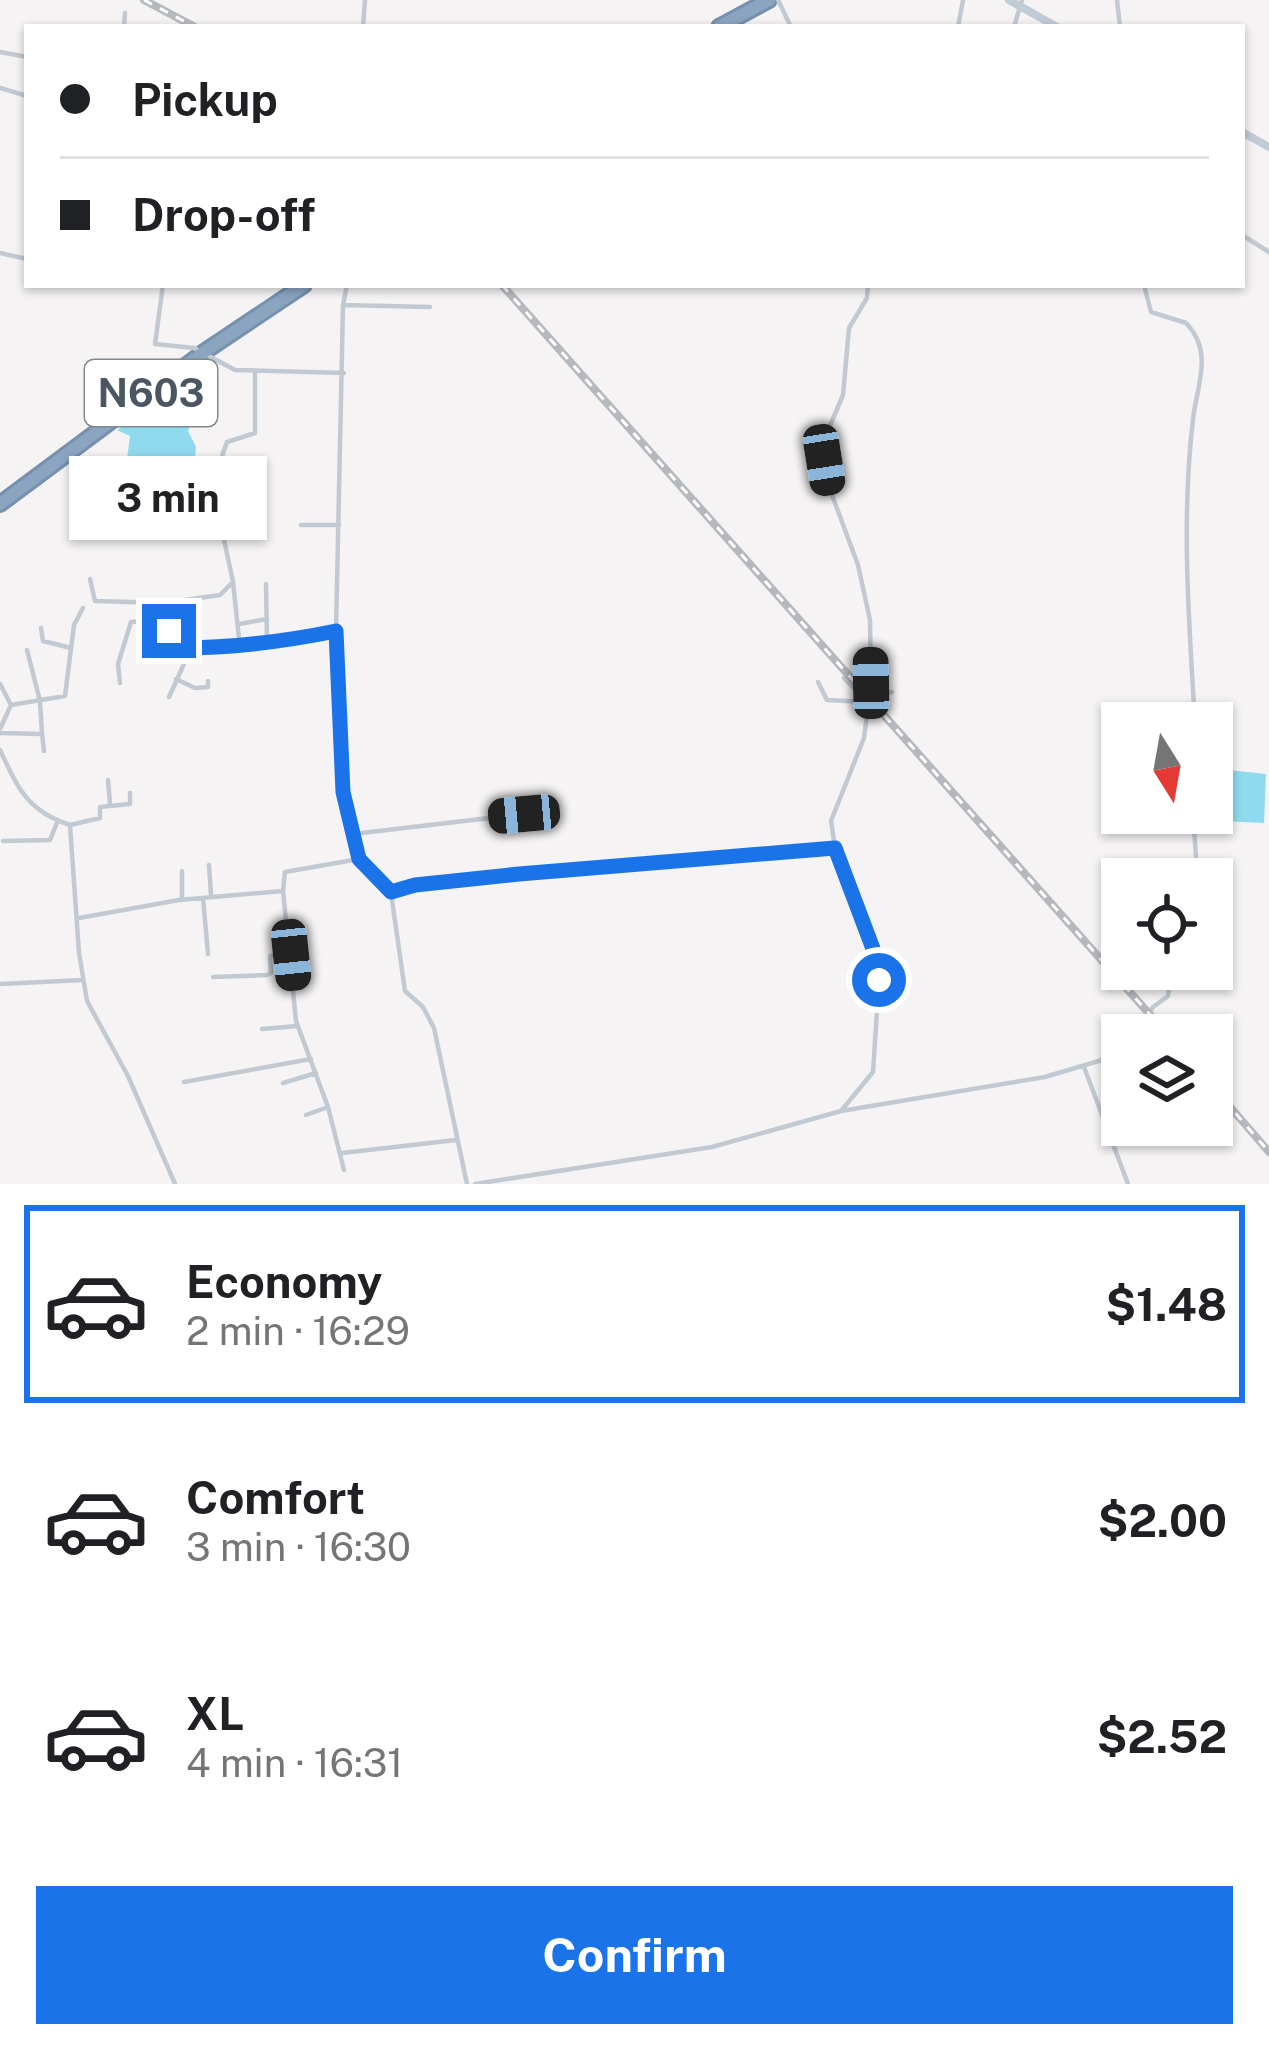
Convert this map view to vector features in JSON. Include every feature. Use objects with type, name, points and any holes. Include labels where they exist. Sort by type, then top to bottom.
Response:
[{"type":"highway","points":[[723,24],[756,2]]},
{"type":"highway","name":"N603","points":[[0,504],[204,352],[300,288]]},
{"type":"street","points":[[1016,2],[1053,24]]},
{"type":"street","points":[[124,14],[124,24]]},
{"type":"street","points":[[163,288],[155,344],[204,352],[236,370],[255,373],[344,373]]},
{"type":"street","points":[[346,288],[336,631],[343,792],[359,859],[391,892],[405,992],[423,1007],[434,1028],[456,1140],[471,1184],[712,1147],[841,1111],[1101,1061]]},
{"type":"street","points":[[841,1111],[874,1069],[879,980],[875,954],[835,848],[831,821],[856,764],[868,700],[870,620],[824,460],[826,435],[843,395],[849,328],[868,288]]},
{"type":"street","points":[[1145,288],[1150,312],[1186,323],[1202,348],[1202,381],[1192,420],[1186,568],[1194,702]]},
{"type":"street","points":[[343,305],[430,307]]},
{"type":"street","points":[[240,648],[218,473],[226,442],[255,433],[255,373]]},
{"type":"street","points":[[301,525],[339,525]]},
{"type":"street","points":[[90,579],[95,601],[164,603],[220,595],[233,582]]},
{"type":"street","points":[[266,584],[267,645]]},
{"type":"street","points":[[164,603],[179,648],[240,648],[336,631]]},
{"type":"street","points":[[11,705],[65,696],[74,625],[83,608]]},
{"type":"street","points":[[74,625],[90,619]]},
{"type":"street","points":[[120,683],[122,644],[131,622],[167,619]]},
{"type":"street","points":[[239,624],[267,619]]},
{"type":"street","points":[[40,628],[43,641],[70,647]]},
{"type":"street","points":[[169,697],[184,648]]},
{"type":"street","points":[[27,650],[40,700],[44,751]]},
{"type":"street","points":[[176,679],[195,688],[208,687],[208,681]]},
{"type":"street","points":[[844,679],[868,700]]},
{"type":"street","points":[[818,682],[827,700],[868,700],[892,692]]},
{"type":"street","points":[[0,684],[11,705]]},
{"type":"street","points":[[11,705],[0,731],[42,734]]},
{"type":"street","points":[[0,750],[20,794],[70,824],[100,818],[100,807],[130,804],[130,793]]},
{"type":"street","points":[[108,780],[111,806]]},
{"type":"street","points":[[353,833],[524,814]]},
{"type":"street","points":[[3,841],[50,839],[58,820]]},
{"type":"street","points":[[70,824],[82,980],[89,1005],[128,1076],[176,1184]]},
{"type":"street","points":[[391,892],[519,874],[835,848]]},
{"type":"street","points":[[344,1170],[328,1107],[297,1026],[283,890],[285,872],[359,859]]},
{"type":"street","points":[[208,954],[209,865]]},
{"type":"street","points":[[182,871],[182,900]]},
{"type":"street","points":[[77,919],[182,900],[283,890]]},
{"type":"street","points":[[213,977],[267,975],[270,956],[291,955]]},
{"type":"street","points":[[0,984],[82,980]]},
{"type":"street","points":[[1147,1014],[1169,990]]},
{"type":"street","points":[[262,1029],[297,1026]]},
{"type":"street","points":[[184,1082],[311,1059]]},
{"type":"street","points":[[1084,1067],[1128,1184]]},
{"type":"street","points":[[283,1083],[316,1073]]},
{"type":"street","points":[[305,1115],[328,1107]]},
{"type":"street","points":[[340,1153],[456,1140]]},
{"type":"water","points":[[171,394],[190,397],[196,411],[188,431],[196,447],[193,482],[175,491],[129,492],[123,489],[130,436],[117,430]]},
{"type":"water","points":[[1233,770],[1266,774],[1264,823],[1233,822]]},
{"type":"railway","points":[[144,0],[189,24]]},
{"type":"railway","points":[[505,288],[1149,1014]]},
{"type":"railway","points":[[1233,1110],[1269,1152]]},
{"type":"route","points":[[169,631],[179,648],[240,648],[336,631],[343,792],[359,859],[391,892],[519,874],[835,848],[875,954],[879,980]]}]
